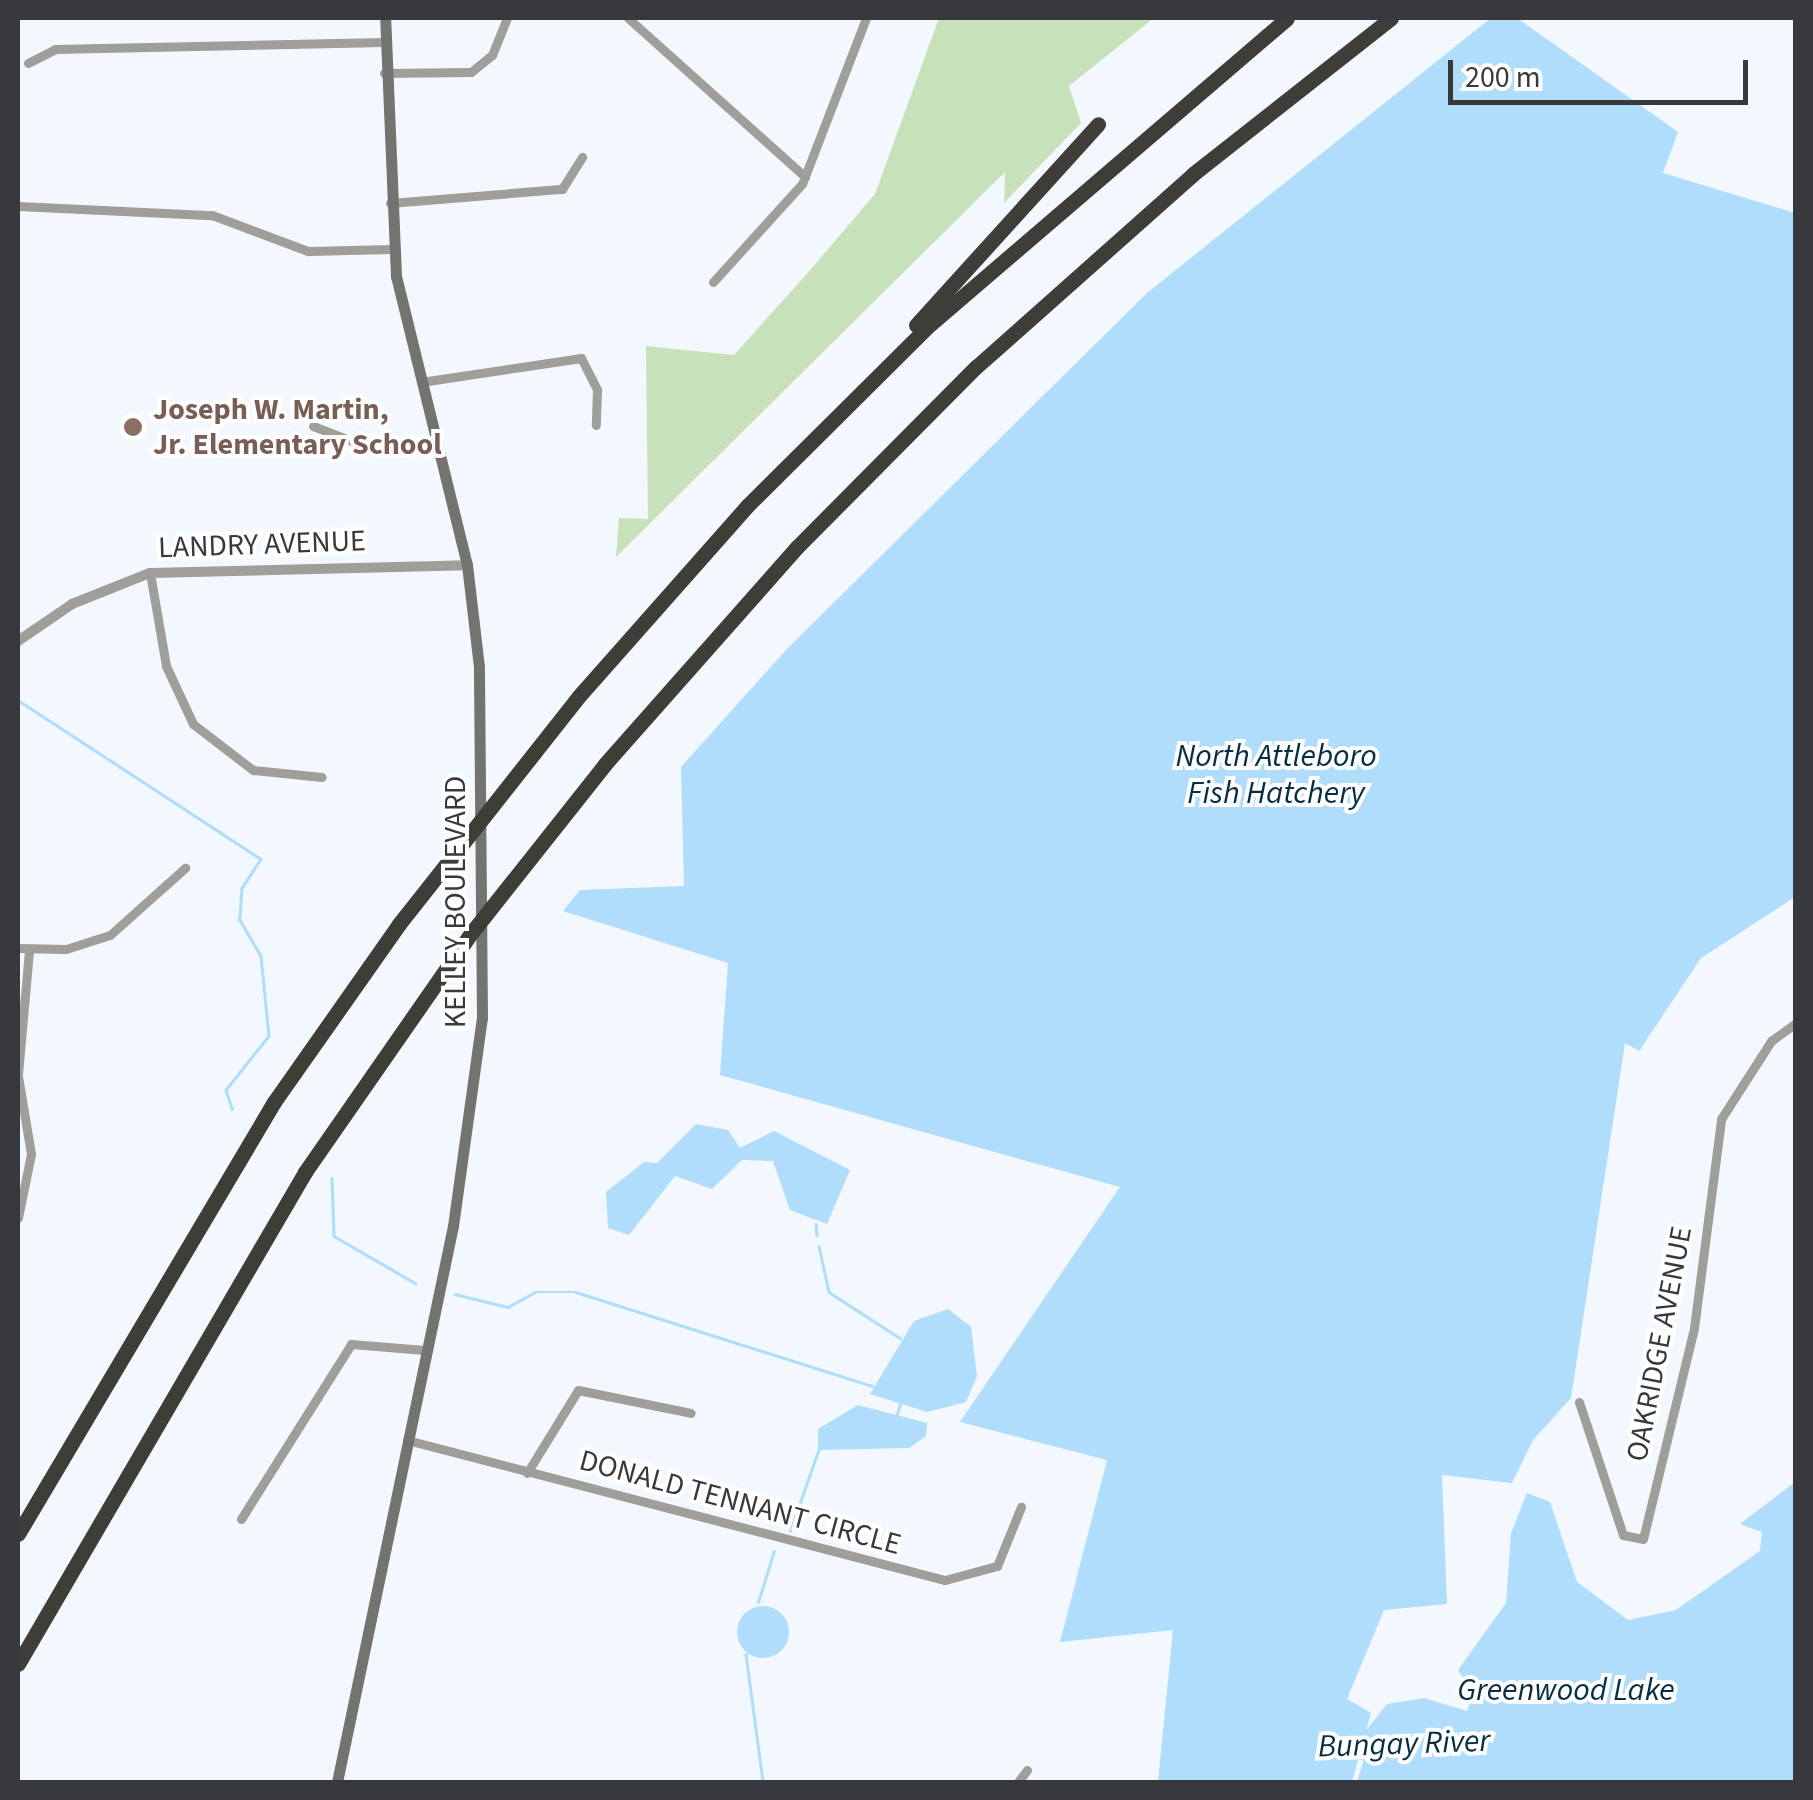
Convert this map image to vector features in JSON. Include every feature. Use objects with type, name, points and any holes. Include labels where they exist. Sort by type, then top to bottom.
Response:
[{"type":"highway","points":[[824,427],[1061,204],[1287,18]]},
{"type":"highway","points":[[18,1664],[304,1172],[472,932],[617,750],[797,546],[989,355],[1192,174],[1391,18]]},
{"type":"highway","points":[[18,1534],[176,1255],[388,939],[602,668],[1098,124]]},
{"type":"main road","name":"KELLEY BOULEVARD","points":[[337,1782],[480,1084],[480,736],[466,565],[392,249],[387,203],[385,18]]},
{"type":"street","points":[[384,73],[471,72],[492,55],[508,18]]},
{"type":"street","points":[[628,18],[806,178]]},
{"type":"street","points":[[713,282],[806,178],[866,18]]},
{"type":"street","points":[[28,63],[54,49],[384,42]]},
{"type":"street","points":[[387,203],[562,189],[582,156]]},
{"type":"street","points":[[18,206],[212,215],[308,251],[392,249]]},
{"type":"street","points":[[421,382],[580,358],[597,390],[596,425]]},
{"type":"street","points":[[314,426],[356,443],[439,450]]},
{"type":"street","name":"LANDRY AVENUE","points":[[18,640],[72,604],[150,572],[466,565]]},
{"type":"street","points":[[150,572],[166,666],[192,724],[253,770],[322,777]]},
{"type":"street","points":[[18,948],[30,950],[110,934],[185,868]]},
{"type":"street","points":[[18,1218],[31,1154],[18,1075],[30,950]]},
{"type":"street","name":"OAKRIDGE AVENUE","points":[[1579,1402],[1622,1535],[1643,1538],[1694,1328],[1720,1119],[1771,1041],[1796,1024]]},
{"type":"street","points":[[241,1519],[351,1344],[425,1350]]},
{"type":"street","points":[[527,1473],[578,1390],[691,1413]]},
{"type":"street","name":"DONALD TENNANT CIRCLE","points":[[407,1440],[945,1580],[997,1566],[1020,1508]]},
{"type":"street","points":[[1018,1782],[1028,1770]]},
{"type":"green space","points":[[939,18],[1154,18],[1069,86],[1081,123],[1004,203],[1005,172],[616,557],[619,518],[648,519],[646,346],[734,355],[805,276],[875,194]]},
{"type":"water","name":"North Attleboro Fish Hatchery","points":[[1491,18],[1517,18],[1678,132],[1663,173],[1795,213],[1795,897],[1701,958],[1639,1051],[1625,1043],[1571,1398],[1533,1440],[1512,1483],[1442,1475],[1447,1604],[1384,1610],[1347,1699],[1371,1713],[1352,1782],[1158,1782],[1173,1630],[1060,1642],[1107,1460],[960,1422],[1120,1187],[720,1075],[728,963],[563,911],[580,890],[684,886],[681,767],[787,649],[1147,293]]},
{"type":"water","points":[[696,1124],[728,1130],[740,1148],[774,1131],[850,1170],[827,1224],[790,1210],[773,1161],[742,1160],[712,1189],[675,1176],[629,1235],[608,1228],[606,1192],[644,1162],[657,1163]]},
{"type":"water","points":[[948,1309],[971,1327],[977,1376],[966,1402],[927,1412],[870,1394],[914,1321]]},
{"type":"water","points":[[858,1405],[927,1423],[926,1436],[909,1448],[818,1450],[818,1429]]},
{"type":"water","name":"Greenwood Lake","points":[[1795,1482],[1795,1782],[1357,1782],[1370,1740],[1360,1738],[1387,1704],[1424,1698],[1467,1711],[1473,1694],[1458,1670],[1506,1603],[1511,1533],[1527,1493],[1550,1502],[1577,1582],[1628,1620],[1676,1610],[1760,1551],[1762,1532],[1740,1524]]},
{"type":"water","points":[[763,1606],[782,1613],[789,1632],[782,1651],[763,1658],[744,1651],[737,1632],[744,1613]]},
{"type":"waterway","points":[[18,700],[261,859],[242,888],[240,920],[261,956],[269,1036],[226,1090],[232,1109]]},
{"type":"waterway","points":[[332,1178],[334,1236],[415,1283]]},
{"type":"waterway","points":[[816,1224],[817,1235]]},
{"type":"waterway","points":[[819,1246],[829,1292],[900,1338]]},
{"type":"waterway","points":[[455,1294],[508,1307],[535,1292],[576,1292],[872,1386]]},
{"type":"waterway","points":[[896,1417],[901,1401]]},
{"type":"waterway","points":[[790,1531],[818,1451]]},
{"type":"waterway","points":[[758,1602],[774,1551]]},
{"type":"waterway","points":[[746,1654],[763,1782]]},
{"type":"waterway","name":"Bungay River","points":[[1333,1748],[1369,1752]]},
{"type":"place","name":"Joseph W. Martin, Jr. Elementary School","points":[[133,427]]}]
